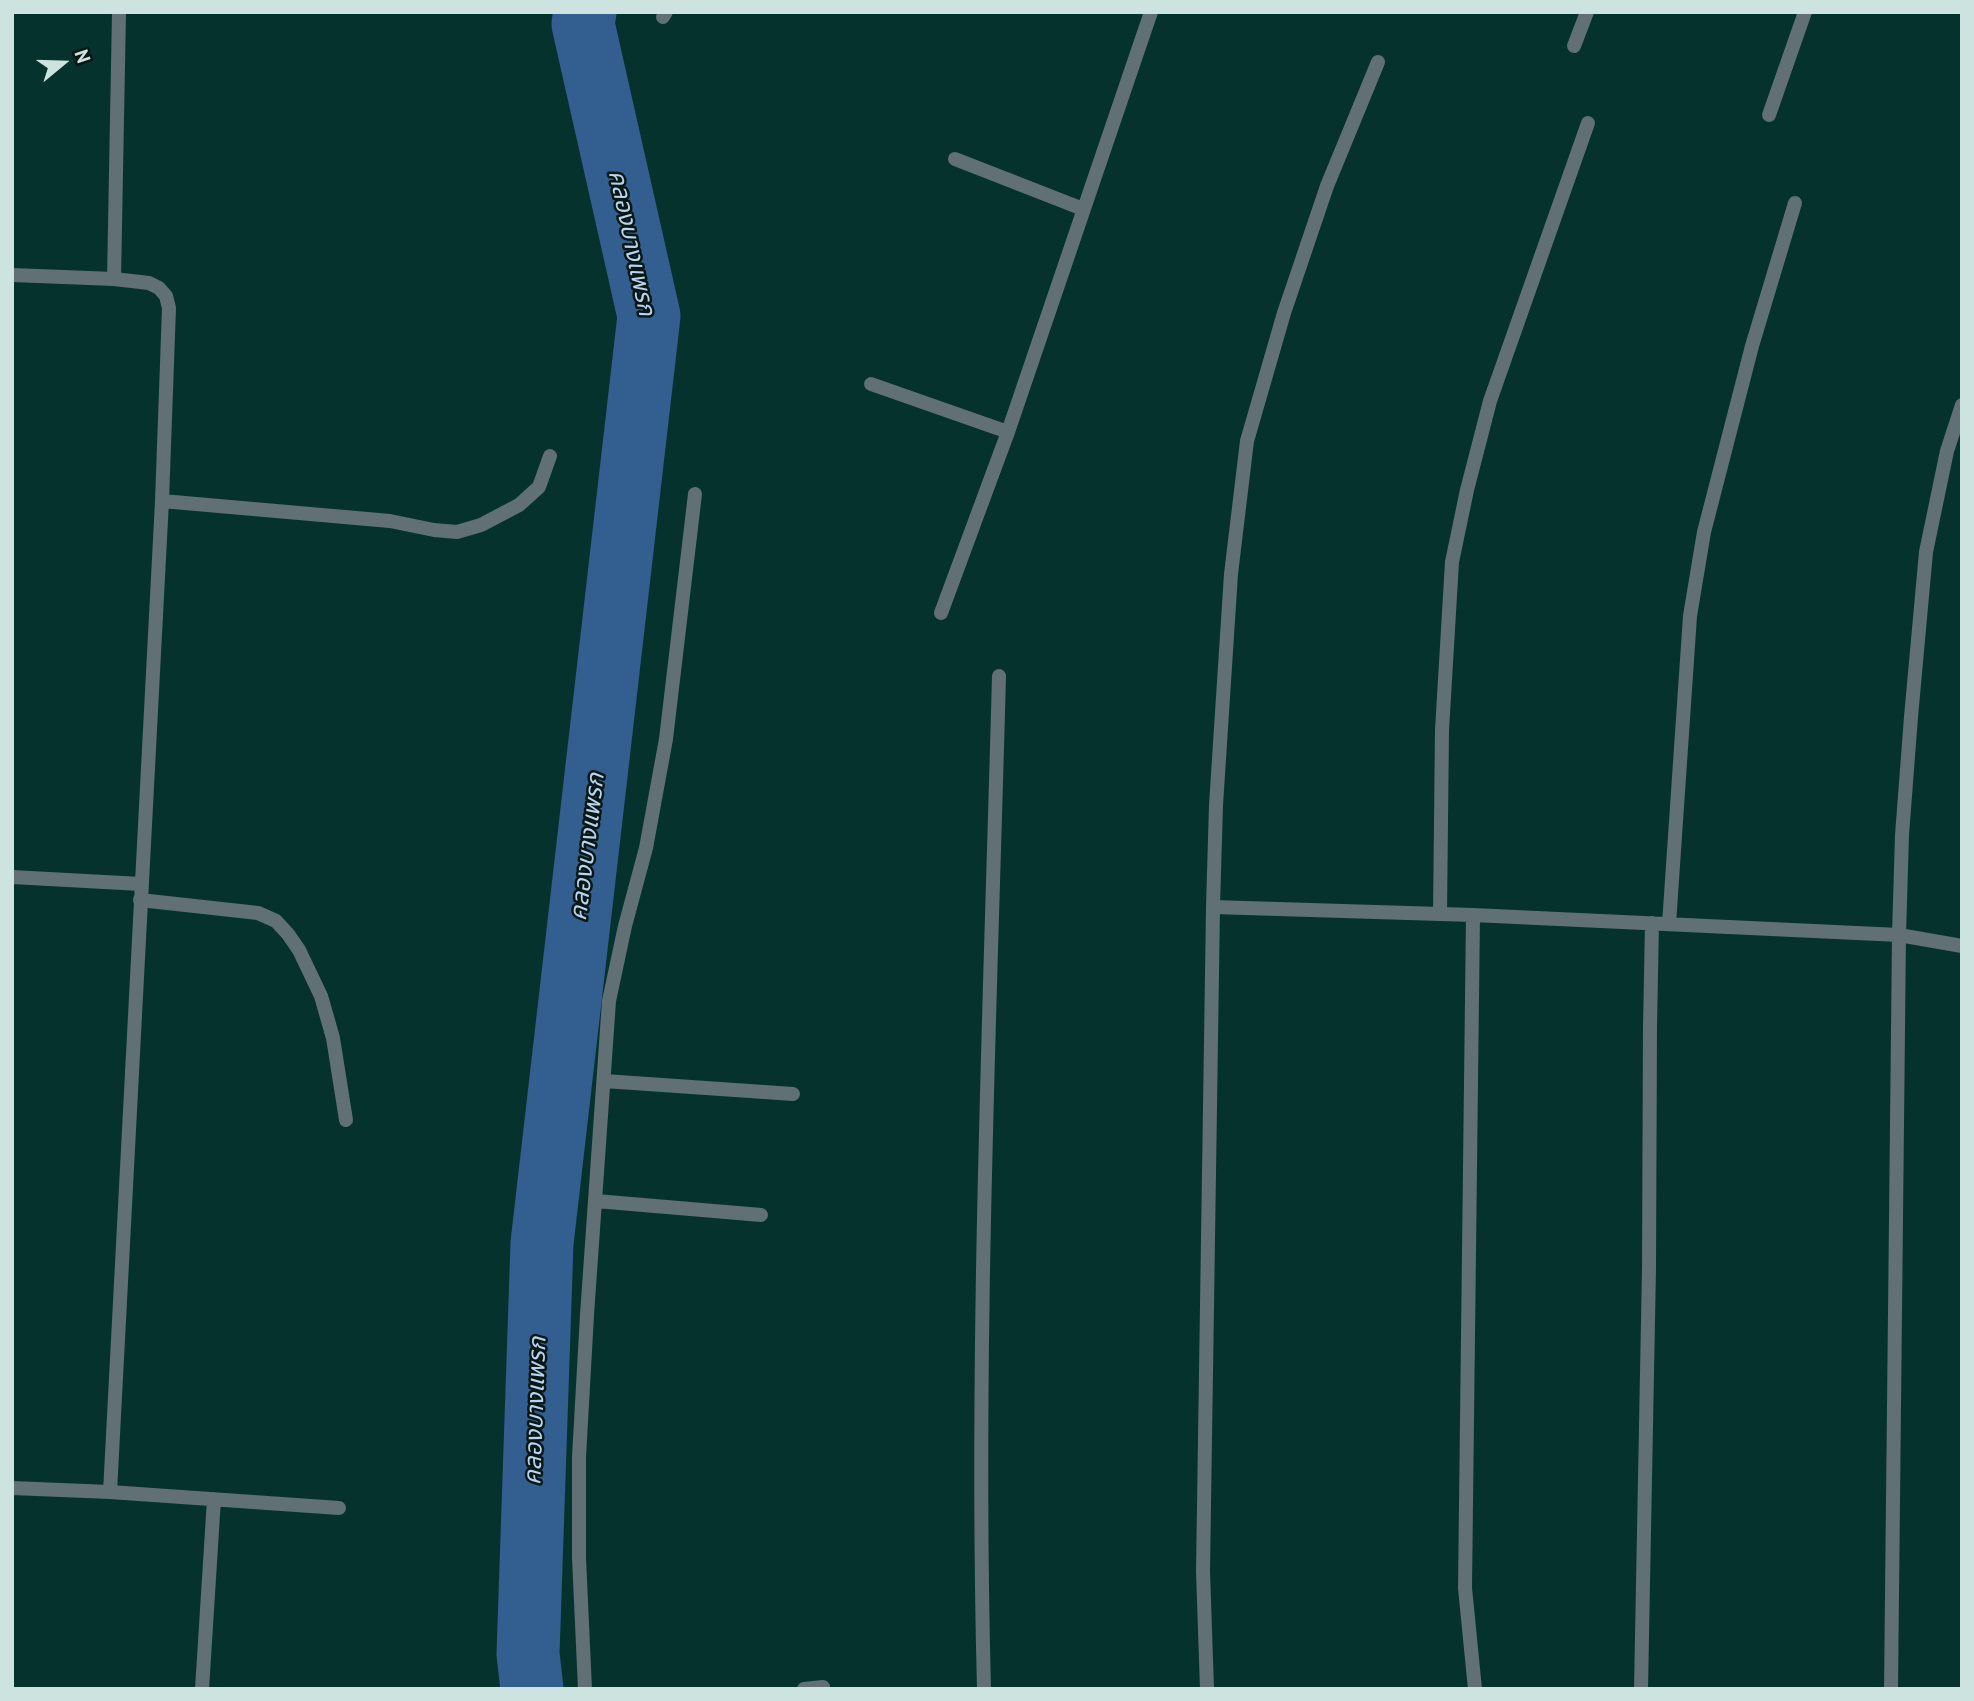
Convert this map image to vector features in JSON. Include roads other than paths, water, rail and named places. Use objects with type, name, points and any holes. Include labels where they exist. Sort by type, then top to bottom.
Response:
[{"type":"street","points":[[114,279],[119,12]]},
{"type":"street","points":[[941,613],[1008,432],[1152,12]]},
{"type":"street","points":[[1574,46],[1587,12]]},
{"type":"street","points":[[1769,115],[1805,12]]},
{"type":"street","points":[[1207,1689],[1203,1571],[1213,907],[1216,805],[1231,574],[1247,442],[1284,313],[1328,186],[1378,62]]},
{"type":"street","points":[[1440,914],[1442,730],[1452,562],[1490,401],[1588,123]]},
{"type":"street","points":[[956,159],[1083,209]]},
{"type":"street","points":[[1670,924],[1690,616],[1704,532],[1752,346],[1795,203]]},
{"type":"street","points":[[12,275],[149,283],[159,288],[166,296],[169,308],[162,501],[110,1492]]},
{"type":"street","points":[[871,384],[1008,432]]},
{"type":"street","points":[[1891,1689],[1902,835],[1926,552],[1947,451],[1962,405]]},
{"type":"street","points":[[162,501],[363,518],[457,532],[481,525],[519,505],[539,487],[550,456]]},
{"type":"street","points":[[585,1689],[579,1558],[579,1457],[609,1001],[646,848],[666,739],[695,494]]},
{"type":"street","points":[[984,1689],[981,1565],[983,1278],[999,676]]},
{"type":"street","points":[[12,877],[141,884]]},
{"type":"street","points":[[141,900],[258,914],[276,921],[282,927],[299,950],[321,996],[333,1038],[346,1120]]},
{"type":"street","points":[[1213,907],[1473,915],[1899,935],[1962,946]]},
{"type":"street","points":[[1473,915],[1465,1588],[1475,1689]]},
{"type":"street","points":[[1641,1689],[1649,1281],[1652,923]]},
{"type":"street","points":[[604,1080],[793,1094]]},
{"type":"street","points":[[596,1200],[761,1215]]},
{"type":"street","points":[[12,1488],[339,1508]]},
{"type":"street","points":[[202,1689],[214,1499]]},
{"type":"street","points":[[804,1689],[823,1687]]},
{"type":"waterway","name":"คลองบางแพรก","points":[[532,1689],[528,1654],[542,1243],[649,316],[583,24],[585,12]]}]
